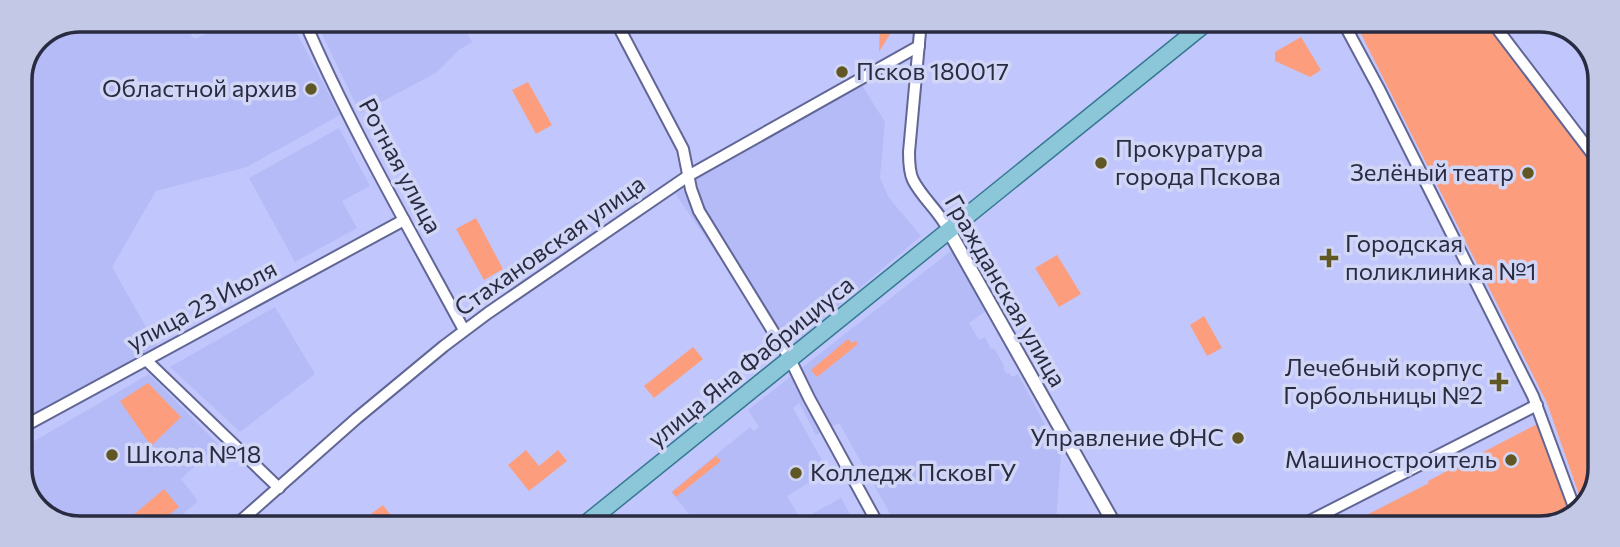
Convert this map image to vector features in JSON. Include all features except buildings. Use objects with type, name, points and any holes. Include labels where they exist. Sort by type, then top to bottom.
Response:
[{"type":"main road","name":"улица Яна Фабрициуса","points":[[595,516],[1195,32]]},
{"type":"street","name":"Ротная улица","points":[[309,32],[323,65],[464,330]]},
{"type":"street","points":[[621,32],[683,149],[699,211],[790,359],[808,398],[873,516]]},
{"type":"street","name":"Гражданская улица","points":[[921,32],[909,152],[914,180],[944,220],[1110,516]]},
{"type":"street","points":[[1348,32],[1499,325],[1537,405],[1572,503]]},
{"type":"street","points":[[1500,32],[1588,148]]},
{"type":"street","name":"Стахановская улица","points":[[246,516],[357,418],[464,330],[688,176],[919,46]]},
{"type":"street","name":"улица 23 Июля","points":[[32,422],[404,220]]},
{"type":"street","points":[[146,360],[279,488]]},
{"type":"street","points":[[1320,516],[1537,405]]},
{"type":"shaded area","points":[[70,32],[192,32],[191,36],[195,39],[209,32],[296,32],[340,115],[247,167],[156,191],[112,267],[158,348],[32,417],[32,70],[35,61],[53,40]]},
{"type":"shaded area","points":[[321,32],[467,32],[472,42],[459,50],[436,73],[360,113]]},
{"type":"shaded area","points":[[880,32],[891,32],[879,52]]},
{"type":"shaded area","points":[[1360,32],[1494,32],[1588,158],[1588,467],[1587,480],[1579,495],[1547,403]]},
{"type":"shaded area","points":[[1301,37],[1321,70],[1310,77],[1275,61],[1275,52]]},
{"type":"shaded area","points":[[855,74],[885,122],[880,178],[889,198],[921,236],[784,352],[668,183]]},
{"type":"shaded area","points":[[528,82],[552,125],[536,134],[512,90]]},
{"type":"shaded area","points":[[339,128],[370,186],[342,201],[357,228],[295,262],[249,178]]},
{"type":"shaded area","points":[[476,218],[503,269],[484,280],[456,229]]},
{"type":"shaded area","points":[[961,243],[996,304],[969,323],[979,340],[985,337],[991,349],[994,348],[1007,374],[1012,377],[1018,374],[1061,455],[1056,516],[891,516],[839,423],[816,435],[799,403],[793,408],[825,466],[809,475],[810,482],[787,496],[799,516],[691,516],[671,492],[750,427],[754,431],[759,427],[748,410]]},
{"type":"shaded area","points":[[1057,255],[1081,294],[1059,307],[1035,268]]},
{"type":"shaded area","points":[[275,307],[315,374],[240,432],[170,367]]},
{"type":"shaded area","points":[[1204,316],[1222,348],[1207,356],[1190,325]]},
{"type":"shaded area","points":[[848,339],[858,344],[817,377],[811,370]]},
{"type":"shaded area","points":[[693,347],[703,359],[654,398],[644,386]]},
{"type":"shaded area","name":"Школа №18","points":[[149,374],[218,444],[181,479],[198,501],[181,516],[80,516],[56,509],[40,494],[32,477],[32,442]]},
{"type":"shaded area","points":[[148,383],[181,417],[151,446],[120,401]]},
{"type":"shaded area","name":"Машиностроитель","points":[[1537,424],[1567,507],[1556,513],[1540,516],[1364,516],[1429,483],[1428,481]]},
{"type":"shaded area","points":[[526,450],[539,466],[558,450],[567,461],[529,491],[508,465]]},
{"type":"shaded area","points":[[716,456],[721,461],[676,497],[672,492]]},
{"type":"shaded area","points":[[164,489],[179,507],[168,516],[132,516]]},
{"type":"shaded area","points":[[841,498],[851,516],[808,516]]},
{"type":"shaded area","points":[[383,505],[392,516],[372,516],[371,514]]},
{"type":"place","name":"Псков 180017","points":[[842,72]]},
{"type":"place","name":"Областной архив","points":[[311,89]]},
{"type":"place","name":"Прокуратура города Пскова","points":[[1101,163]]},
{"type":"place","name":"Зелёный театр","points":[[1528,173]]},
{"type":"place","name":"Городская поликлиника №1","points":[[1329,258]]},
{"type":"place","name":"Лечебный корпус Горбольницы №2","points":[[1499,382]]},
{"type":"place","name":"Управление ФНС","points":[[1238,438]]},
{"type":"place","name":"Школа №18","points":[[112,455]]},
{"type":"place","name":"Машиностроитель","points":[[1511,460]]},
{"type":"place","name":"Колледж ПсковГУ","points":[[796,473]]}]
